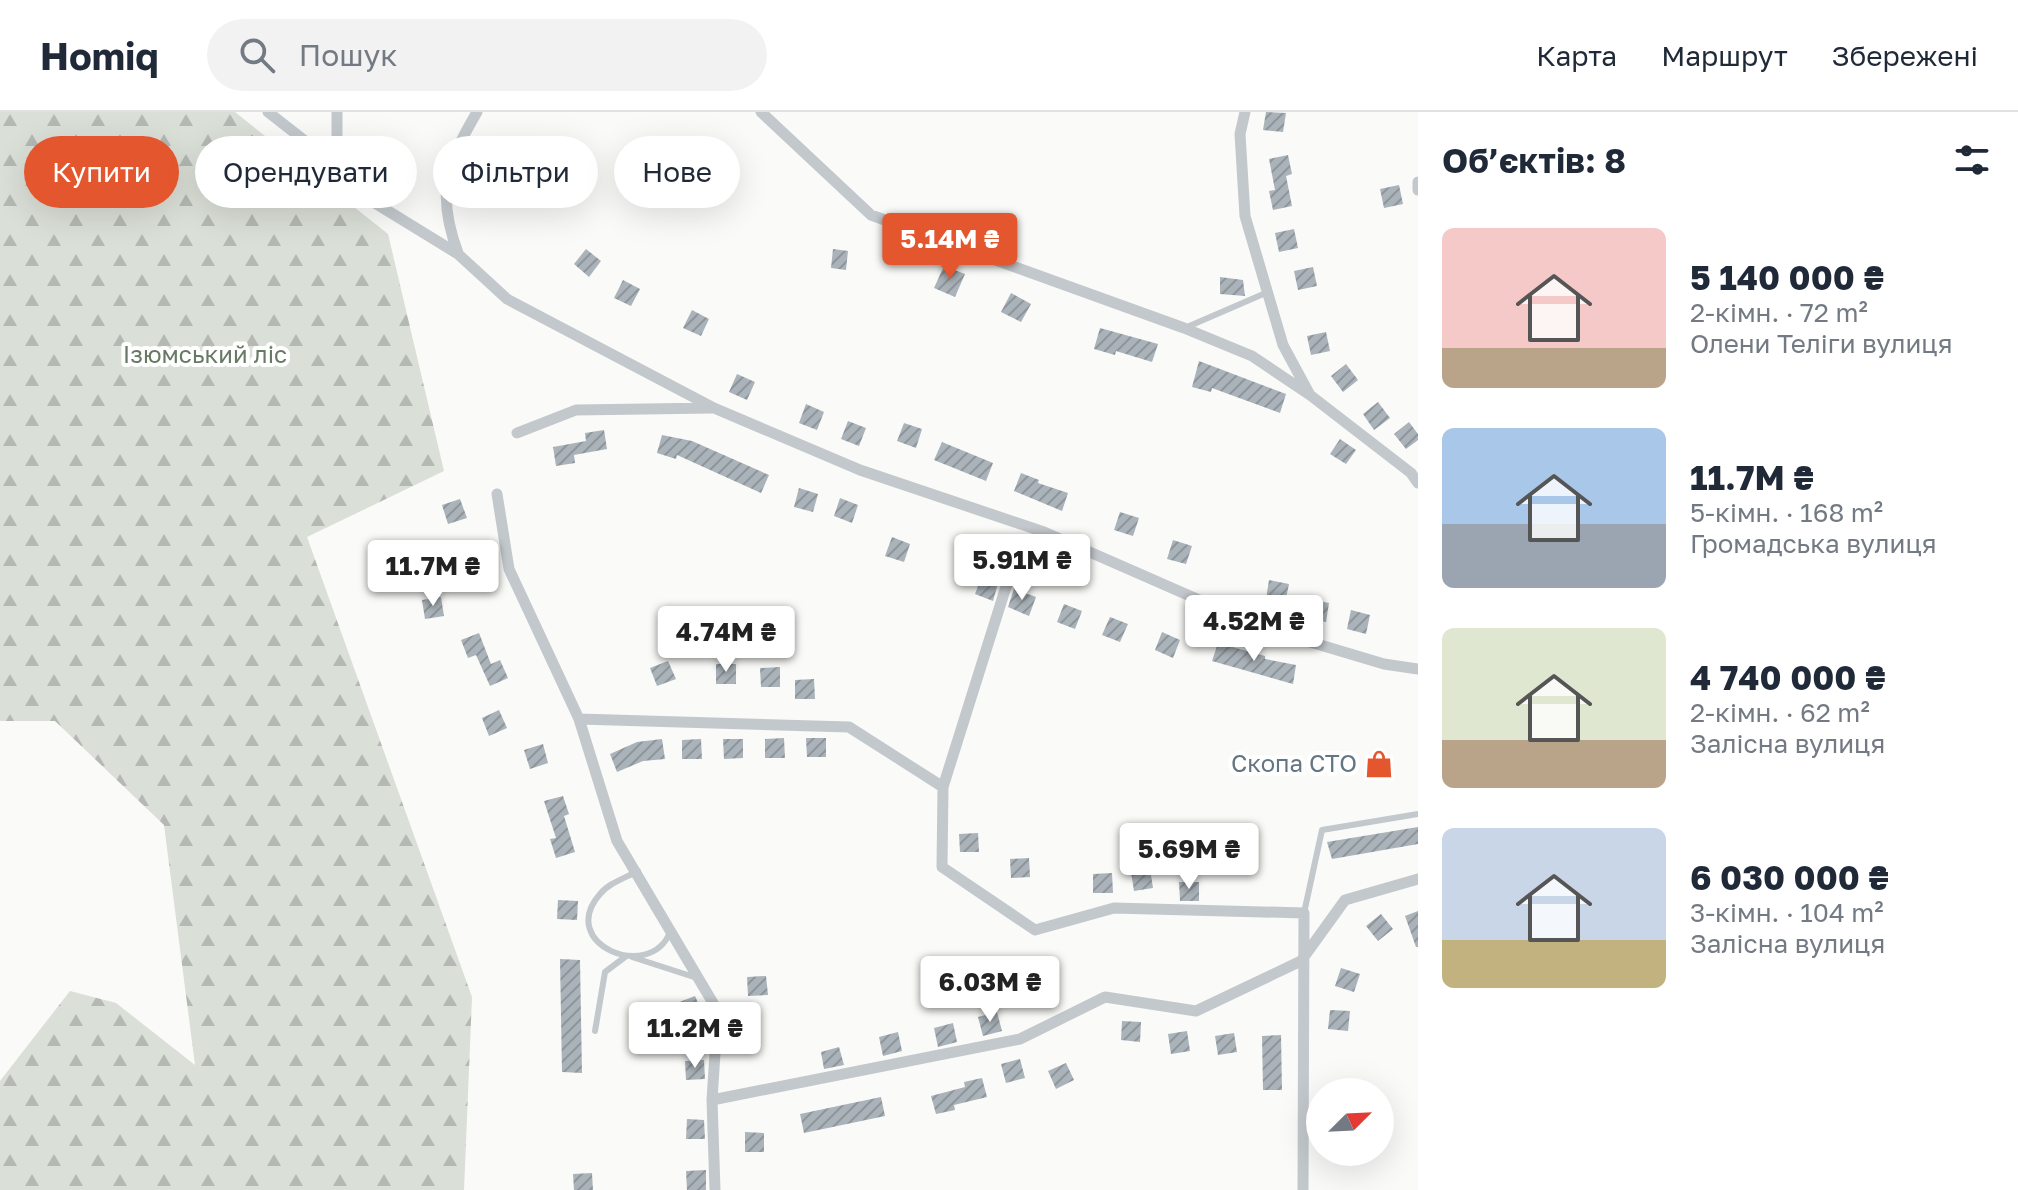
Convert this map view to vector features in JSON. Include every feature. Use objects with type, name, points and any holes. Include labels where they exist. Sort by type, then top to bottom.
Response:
[{"type":"street","points":[[268,112],[299,136]]},
{"type":"street","points":[[337,112],[337,136]]},
{"type":"street","points":[[458,254],[448,226],[444,189],[452,158],[477,112]]},
{"type":"street","points":[[761,112],[871,215],[1184,328],[1252,356],[1310,395],[1411,473],[1418,483]]},
{"type":"street","points":[[1245,112],[1240,134],[1245,216],[1283,345],[1310,395]]},
{"type":"street","points":[[1418,182],[1418,190]]},
{"type":"street","points":[[383,208],[458,254],[507,299],[714,408],[860,470],[1044,532],[1263,628],[1384,664],[1418,669]]},
{"type":"street","points":[[517,433],[576,410],[714,408]]},
{"type":"street","points":[[497,494],[509,569],[579,719],[617,841],[702,979],[713,1003],[717,1022],[712,1100],[715,1190]]},
{"type":"street","points":[[1044,532],[1016,555],[943,787],[942,867],[1035,930],[1114,908],[1304,913],[1301,961],[1303,1190]]},
{"type":"street","points":[[579,719],[849,727],[943,787]]},
{"type":"street","points":[[712,1100],[1020,1039],[1105,997],[1196,1011],[1301,961],[1345,900],[1418,879]]},
{"type":"lane","points":[[1184,328],[1268,292]]},
{"type":"lane","points":[[1304,913],[1322,830],[1418,814]]},
{"type":"lane","points":[[620,881],[634,866]]},
{"type":"lane","points":[[634,866],[620,881],[601,893],[588,922],[593,937],[611,953],[702,979]]},
{"type":"lane","points":[[620,881],[648,888]]},
{"type":"lane","points":[[595,1031],[605,972],[611,964],[662,946],[671,927]]},
{"type":"green space","name":"Ізюмський ліс","points":[[0,112],[235,112],[265,136],[195,136],[195,208],[355,208],[388,234],[444,471],[307,537],[472,997],[464,1190],[0,1190],[0,1081],[70,991],[116,1003],[195,1065],[164,825],[55,721],[0,721]]},
{"type":"building","points":[[1266,112],[1286,113],[1283,132],[1263,130]]},
{"type":"building","points":[[1288,155],[1292,174],[1286,176],[1292,206],[1273,210],[1269,191],[1275,190],[1269,159]]},
{"type":"building","points":[[1399,185],[1403,204],[1384,208],[1380,189]]},
{"type":"building","points":[[1294,229],[1298,248],[1279,252],[1275,233]]},
{"type":"building","points":[[586,249],[601,261],[589,277],[574,264]]},
{"type":"building","points":[[833,249],[848,251],[846,270],[831,268]]},
{"type":"building","points":[[944,266],[965,274],[955,297],[934,288]]},
{"type":"building","points":[[1313,267],[1317,286],[1298,290],[1294,271]]},
{"type":"building","points":[[1220,277],[1243,280],[1245,296],[1220,294]]},
{"type":"building","points":[[623,280],[640,289],[631,306],[614,298]]},
{"type":"building","points":[[1011,293],[1031,304],[1021,322],[1001,312]]},
{"type":"building","points":[[692,310],[709,319],[701,336],[683,328]]},
{"type":"building","points":[[1100,328],[1158,344],[1152,362],[1116,351],[1115,355],[1094,349]]},
{"type":"building","points":[[1326,332],[1330,351],[1311,355],[1307,336]]},
{"type":"building","points":[[1199,361],[1286,394],[1280,413],[1212,388],[1211,392],[1192,387]]},
{"type":"building","points":[[1346,364],[1358,380],[1343,392],[1331,376]]},
{"type":"building","points":[[737,374],[755,382],[747,400],[729,392]]},
{"type":"building","points":[[1378,402],[1390,418],[1374,430],[1363,414]]},
{"type":"building","points":[[806,404],[824,412],[817,430],[799,423]]},
{"type":"building","points":[[848,421],[866,428],[859,446],[841,439]]},
{"type":"building","points":[[1409,422],[1418,434],[1418,440],[1406,449],[1394,434]]},
{"type":"building","points":[[904,423],[922,429],[916,448],[897,441]]},
{"type":"building","points":[[604,430],[607,449],[574,455],[575,463],[556,466],[553,447],[586,441],[585,433]]},
{"type":"building","points":[[662,435],[692,441],[769,475],[761,493],[677,455],[676,459],[657,453]]},
{"type":"building","points":[[1340,439],[1356,450],[1346,464],[1330,454]]},
{"type":"building","points":[[942,442],[993,463],[986,481],[934,460]]},
{"type":"building","points":[[1021,473],[1039,480],[1038,483],[1068,493],[1062,511],[1014,491]]},
{"type":"building","points":[[799,488],[818,494],[813,512],[794,507]]},
{"type":"building","points":[[840,498],[858,505],[852,523],[834,516]]},
{"type":"building","points":[[460,499],[467,518],[448,524],[442,505]]},
{"type":"building","points":[[1120,512],[1139,518],[1133,536],[1114,530]]},
{"type":"building","points":[[892,537],[910,544],[904,562],[885,556]]},
{"type":"building","points":[[1173,540],[1192,546],[1186,564],[1167,559]]},
{"type":"building","points":[[454,548],[473,550],[471,570],[452,568]]},
{"type":"building","points":[[982,576],[998,583],[993,601],[975,594]]},
{"type":"building","points":[[1269,580],[1289,584],[1285,603],[1266,599]]},
{"type":"building","points":[[1014,589],[1036,597],[1029,616],[1008,607]]},
{"type":"building","points":[[441,597],[444,616],[425,619],[422,600]]},
{"type":"building","points":[[1310,599],[1329,603],[1326,622],[1307,618]]},
{"type":"building","points":[[1064,604],[1082,611],[1075,629],[1057,622]]},
{"type":"building","points":[[1351,610],[1370,615],[1366,634],[1347,629]]},
{"type":"building","points":[[1110,617],[1128,624],[1120,642],[1102,635]]},
{"type":"building","points":[[1162,632],[1180,640],[1173,658],[1155,650]]},
{"type":"building","points":[[479,633],[491,664],[500,660],[508,678],[490,686],[476,655],[468,658],[461,640]]},
{"type":"building","points":[[1218,643],[1265,656],[1265,659],[1296,665],[1293,684],[1212,661]]},
{"type":"building","points":[[668,661],[676,679],[657,686],[650,668]]},
{"type":"building","points":[[716,664],[736,664],[736,684],[716,684]]},
{"type":"building","points":[[780,667],[780,687],[761,687],[760,668]]},
{"type":"building","points":[[814,679],[815,699],[795,699],[795,680]]},
{"type":"building","points":[[499,710],[507,728],[489,736],[482,718]]},
{"type":"building","points":[[784,738],[785,758],[765,758],[765,739]]},
{"type":"building","points":[[806,738],[826,738],[826,757],[807,757]]},
{"type":"building","points":[[662,739],[665,759],[643,761],[617,772],[610,754],[637,742]]},
{"type":"building","points":[[701,739],[702,759],[682,759],[682,740]]},
{"type":"building","points":[[723,739],[743,739],[743,758],[724,759]]},
{"type":"building","points":[[543,744],[548,763],[530,769],[524,750]]},
{"type":"building","points":[[563,796],[569,814],[564,816],[575,852],[556,858],[550,839],[556,838],[544,801]]},
{"type":"building","points":[[1418,827],[1418,844],[1332,859],[1327,842]]},
{"type":"building","points":[[978,833],[979,852],[960,852],[959,834]]},
{"type":"building","points":[[1029,858],[1030,877],[1011,878],[1010,859]]},
{"type":"building","points":[[1150,869],[1153,888],[1134,891],[1131,872]]},
{"type":"building","points":[[1112,873],[1113,893],[1093,893],[1093,874]]},
{"type":"building","points":[[1179,882],[1199,882],[1199,901],[1180,901]]},
{"type":"building","points":[[558,900],[578,901],[577,920],[557,919]]},
{"type":"building","points":[[1418,911],[1418,947],[1416,947],[1405,916]]},
{"type":"building","points":[[1381,914],[1393,929],[1378,941],[1366,926]]},
{"type":"building","points":[[560,959],[580,960],[582,1073],[562,1072]]},
{"type":"building","points":[[1341,968],[1360,974],[1354,992],[1335,986]]},
{"type":"building","points":[[766,976],[768,995],[748,996],[747,977]]},
{"type":"building","points":[[695,996],[703,1014],[684,1021],[677,1003]]},
{"type":"building","points":[[1330,1010],[1350,1011],[1348,1031],[1328,1029]]},
{"type":"building","points":[[997,1012],[1002,1031],[983,1036],[978,1017]]},
{"type":"building","points":[[1122,1021],[1141,1022],[1140,1042],[1121,1040]]},
{"type":"building","points":[[953,1023],[957,1042],[938,1047],[934,1028]]},
{"type":"building","points":[[1187,1031],[1190,1051],[1171,1054],[1168,1034]]},
{"type":"building","points":[[898,1032],[902,1051],[883,1056],[879,1037]]},
{"type":"building","points":[[1234,1033],[1237,1052],[1218,1055],[1215,1036]]},
{"type":"building","points":[[1281,1035],[1282,1090],[1263,1090],[1262,1036]]},
{"type":"building","points":[[839,1047],[844,1065],[824,1069],[821,1052]]},
{"type":"building","points":[[1020,1059],[1025,1078],[1006,1083],[1001,1064]]},
{"type":"building","points":[[704,1060],[705,1079],[686,1080],[685,1061]]},
{"type":"building","points":[[1066,1063],[1074,1080],[1056,1089],[1048,1071]]},
{"type":"building","points":[[982,1078],[987,1097],[954,1105],[955,1110],[936,1114],[931,1096],[965,1087],[964,1082]]},
{"type":"building","points":[[881,1097],[885,1116],[804,1133],[800,1114]]},
{"type":"building","points":[[687,1119],[704,1120],[705,1139],[686,1139]]},
{"type":"building","points":[[745,1132],[764,1133],[764,1152],[745,1152]]},
{"type":"building","points":[[706,1170],[706,1190],[687,1190],[686,1171]]},
{"type":"building","points":[[592,1173],[593,1190],[574,1190],[573,1174]]},
{"type":"place","name":"Скопа СТО","points":[[1379,764]]}]
